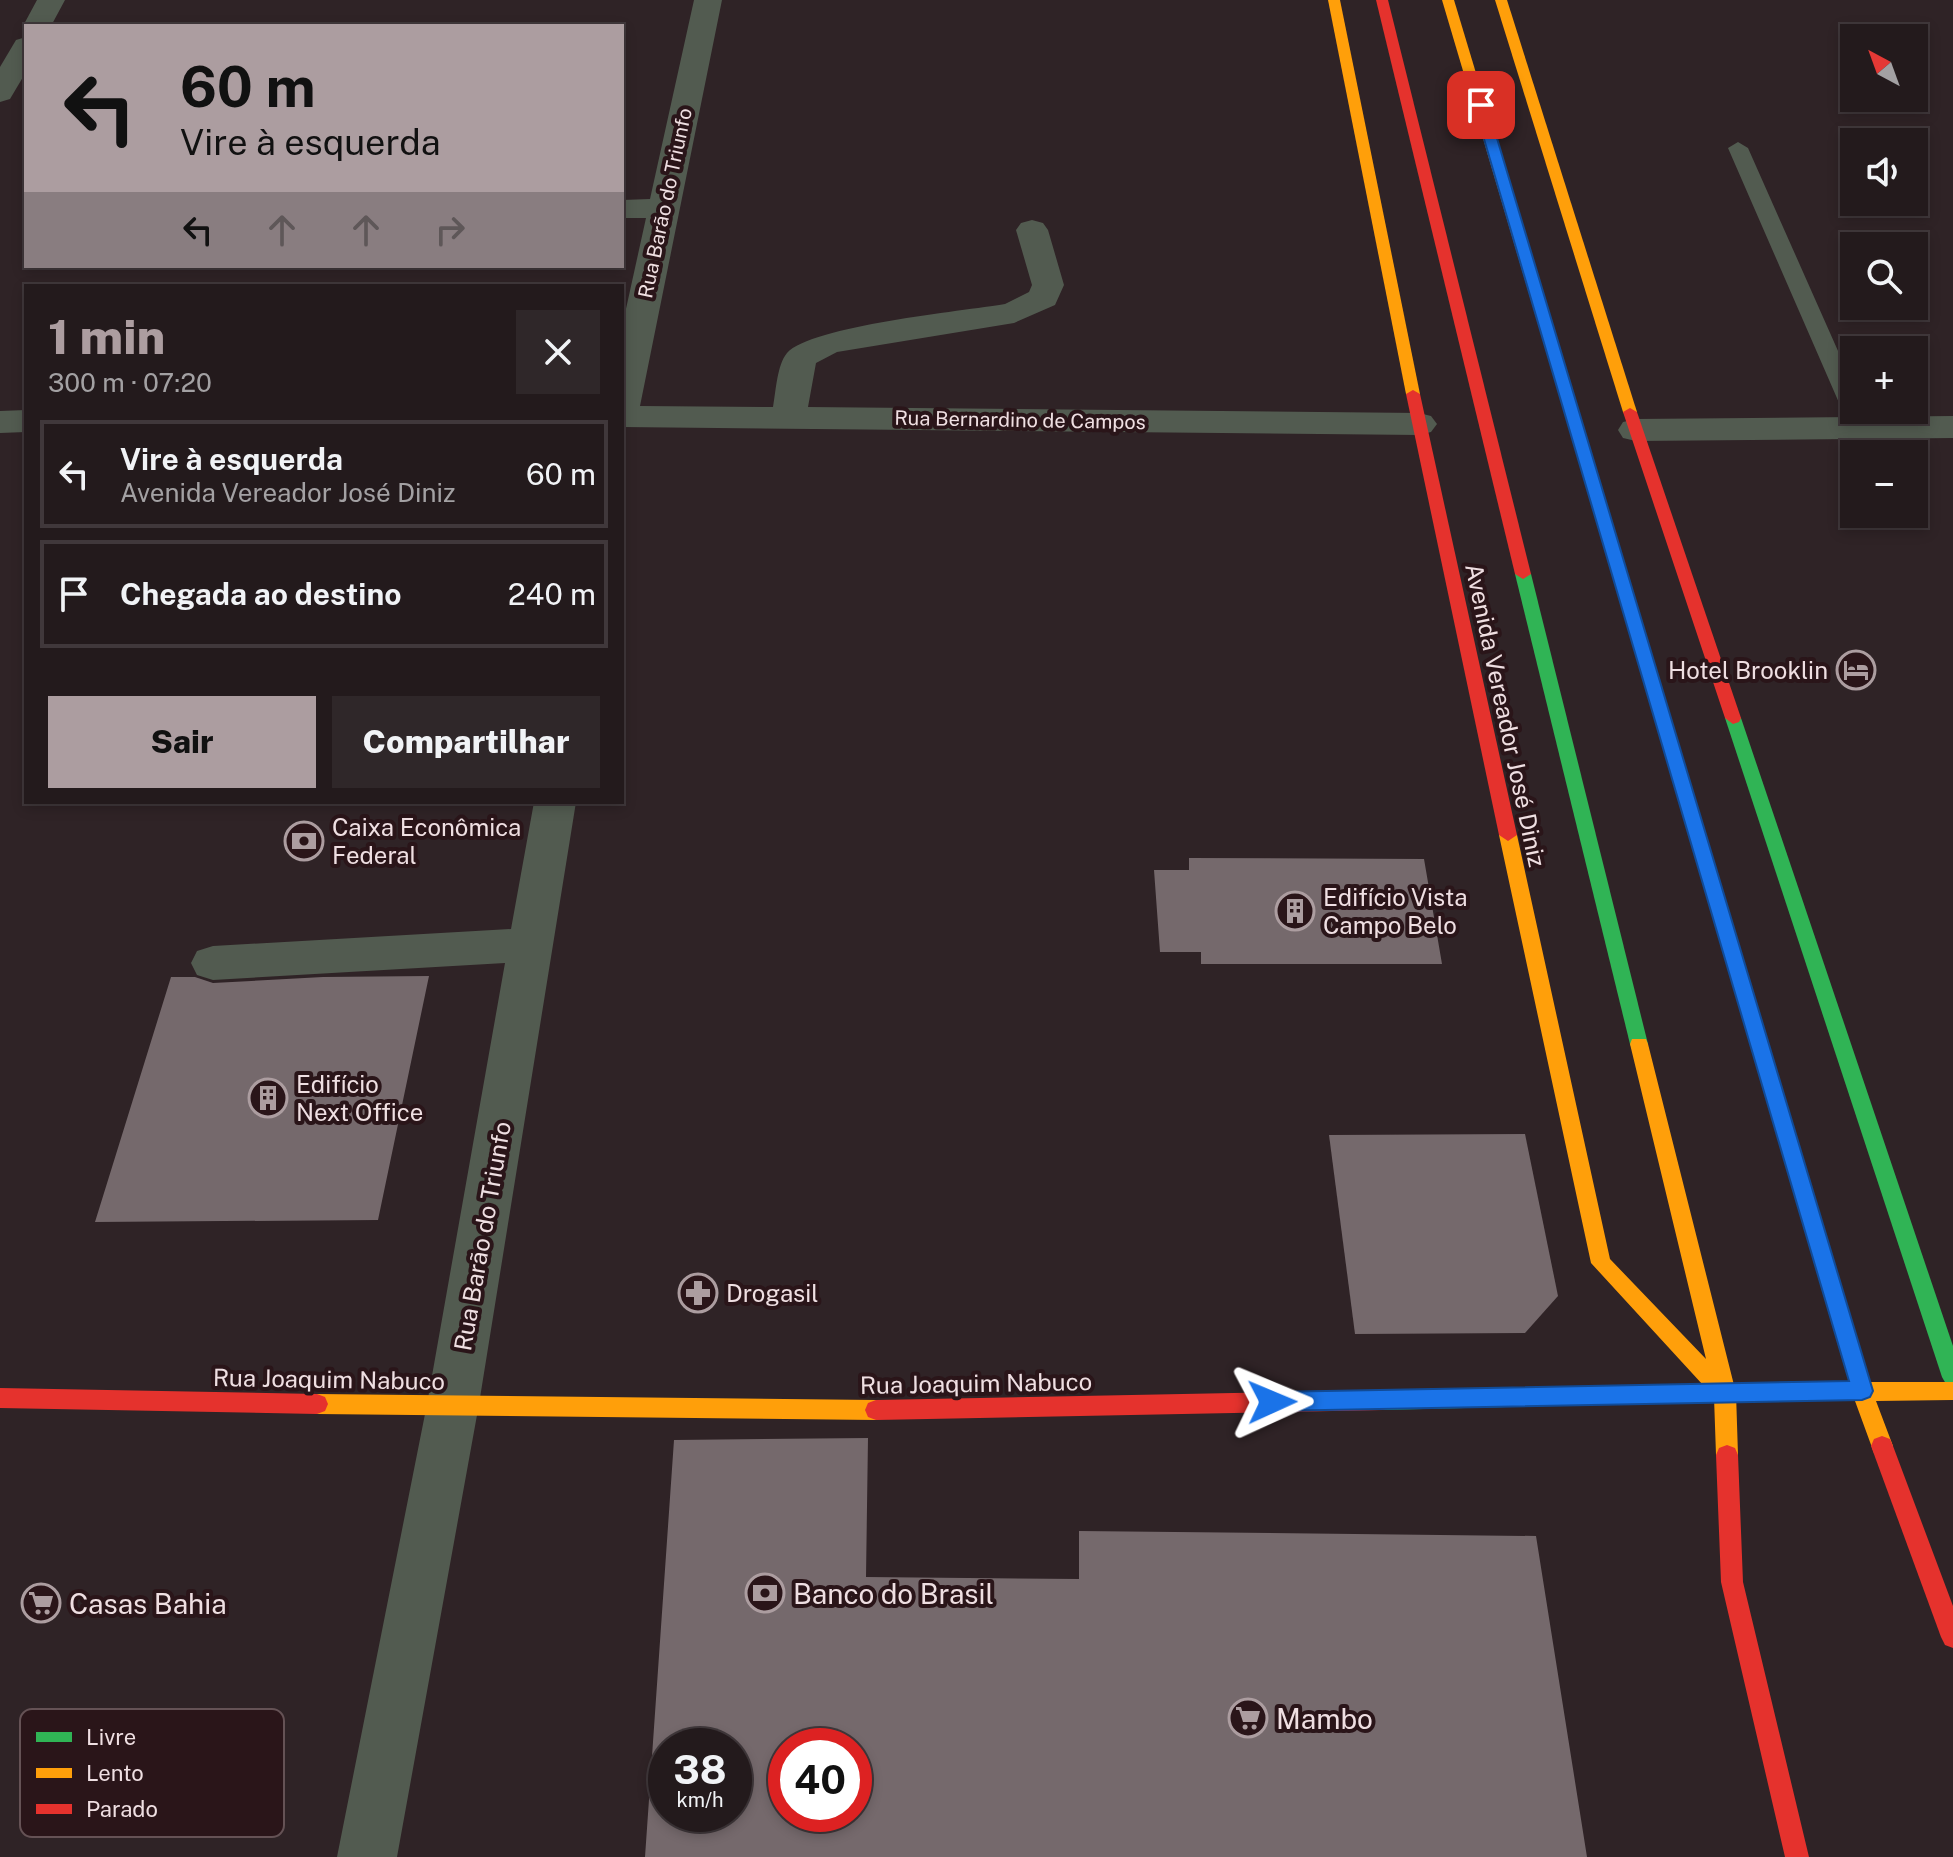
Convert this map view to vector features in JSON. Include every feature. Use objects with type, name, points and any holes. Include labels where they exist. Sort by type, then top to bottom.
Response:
[{"type":"street","points":[[38,24],[51,0]]},
{"type":"street","name":"Rua Barão do Triunfo","points":[[624,397],[708,0]]},
{"type":"street","name":"Avenida Vereador José Diniz","points":[[1334,0],[1419,424],[1601,1263],[1725,1393]]},
{"type":"street","name":"Avenida Vereador José Diniz","points":[[1382,0],[1725,1393],[1732,1582],[1797,1857]]},
{"type":"street","points":[[1448,0],[1862,1391],[1953,1637]]},
{"type":"street","points":[[1501,0],[1636,430],[1953,1377]]},
{"type":"street","points":[[0,93],[24,50]]},
{"type":"street","points":[[624,209],[664,208]]},
{"type":"street","points":[[789,417],[800,359],[811,350],[830,343],[1014,313],[1043,298],[1048,285],[1032,230]]},
{"type":"street","name":"Rua Bernardino de Campos","points":[[624,416],[1419,424]]},
{"type":"street","points":[[0,422],[24,421]]},
{"type":"street","points":[[1636,430],[1953,427]]},
{"type":"street","name":"Rua Barão do Triunfo","points":[[367,1857],[453,1404],[555,804]]},
{"type":"street","points":[[213,963],[531,945]]},
{"type":"street","name":"Rua Joaquim Nabuco","points":[[0,1398],[970,1409],[1953,1391]]},
{"type":"lane","points":[[1738,148],[1861,428]]},
{"type":"building","name":"Edifício Vista Campo Belo","points":[[1189,858],[1424,859],[1442,964],[1201,964],[1201,952],[1160,952],[1154,870],[1189,870]]},
{"type":"building","name":"Edifício Next Office","points":[[429,976],[378,1220],[95,1222],[171,977],[195,977],[213,983],[323,977]]},
{"type":"building","points":[[1525,1134],[1558,1296],[1525,1333],[1355,1334],[1329,1135]]},
{"type":"building","name":"Mambo","points":[[868,1438],[866,1577],[1079,1579],[1079,1531],[1536,1536],[1587,1857],[645,1857],[648,1814],[648,1832],[752,1832],[752,1728],[654,1728],[674,1440]]},
{"type":"traffic: fast","points":[[1583,452],[1728,939]]},
{"type":"traffic: fast","points":[[1523,574],[1639,1044]]},
{"type":"traffic: fast","points":[[1733,718],[1953,1377]]},
{"type":"traffic: fast","points":[[1383,1400],[1756,1392]]},
{"type":"traffic: slow","points":[[1334,0],[1413,394]]},
{"type":"traffic: slow","points":[[1448,0],[1583,452]]},
{"type":"traffic: slow","points":[[1501,0],[1630,412]]},
{"type":"traffic: slow","points":[[1508,835],[1601,1263],[1725,1393]]},
{"type":"traffic: slow","points":[[1728,939],[1862,1391],[1882,1446]]},
{"type":"traffic: slow","points":[[1639,1044],[1725,1393],[1727,1455]]},
{"type":"traffic: slow","points":[[1756,1392],[1953,1391]]},
{"type":"traffic: slow","points":[[317,1404],[876,1410]]},
{"type":"traffic: jam","points":[[1382,0],[1523,574]]},
{"type":"traffic: jam","points":[[1413,394],[1508,835]]},
{"type":"traffic: jam","points":[[1630,412],[1733,718]]},
{"type":"traffic: jam","points":[[0,1398],[317,1404]]},
{"type":"traffic: jam","points":[[876,1410],[1383,1400]]},
{"type":"traffic: jam","points":[[1882,1446],[1953,1637]]},
{"type":"traffic: jam","points":[[1727,1455],[1732,1582],[1797,1857]]},
{"type":"place","name":"Hotel Brooklin","points":[[1856,670]]},
{"type":"place","name":"Caixa Econômica Federal","points":[[304,841]]},
{"type":"place","name":"Edifício Vista Campo Belo","points":[[1295,911]]},
{"type":"place","name":"Edifício Next Office","points":[[268,1098]]},
{"type":"place","name":"Drogasil","points":[[698,1293]]},
{"type":"place","name":"Banco do Brasil","points":[[765,1593]]},
{"type":"place","name":"Casas Bahia","points":[[41,1603]]},
{"type":"place","name":"Mambo","points":[[1248,1718]]},
{"type":"route","points":[[1272,1402],[1862,1391],[1481,105]]}]
